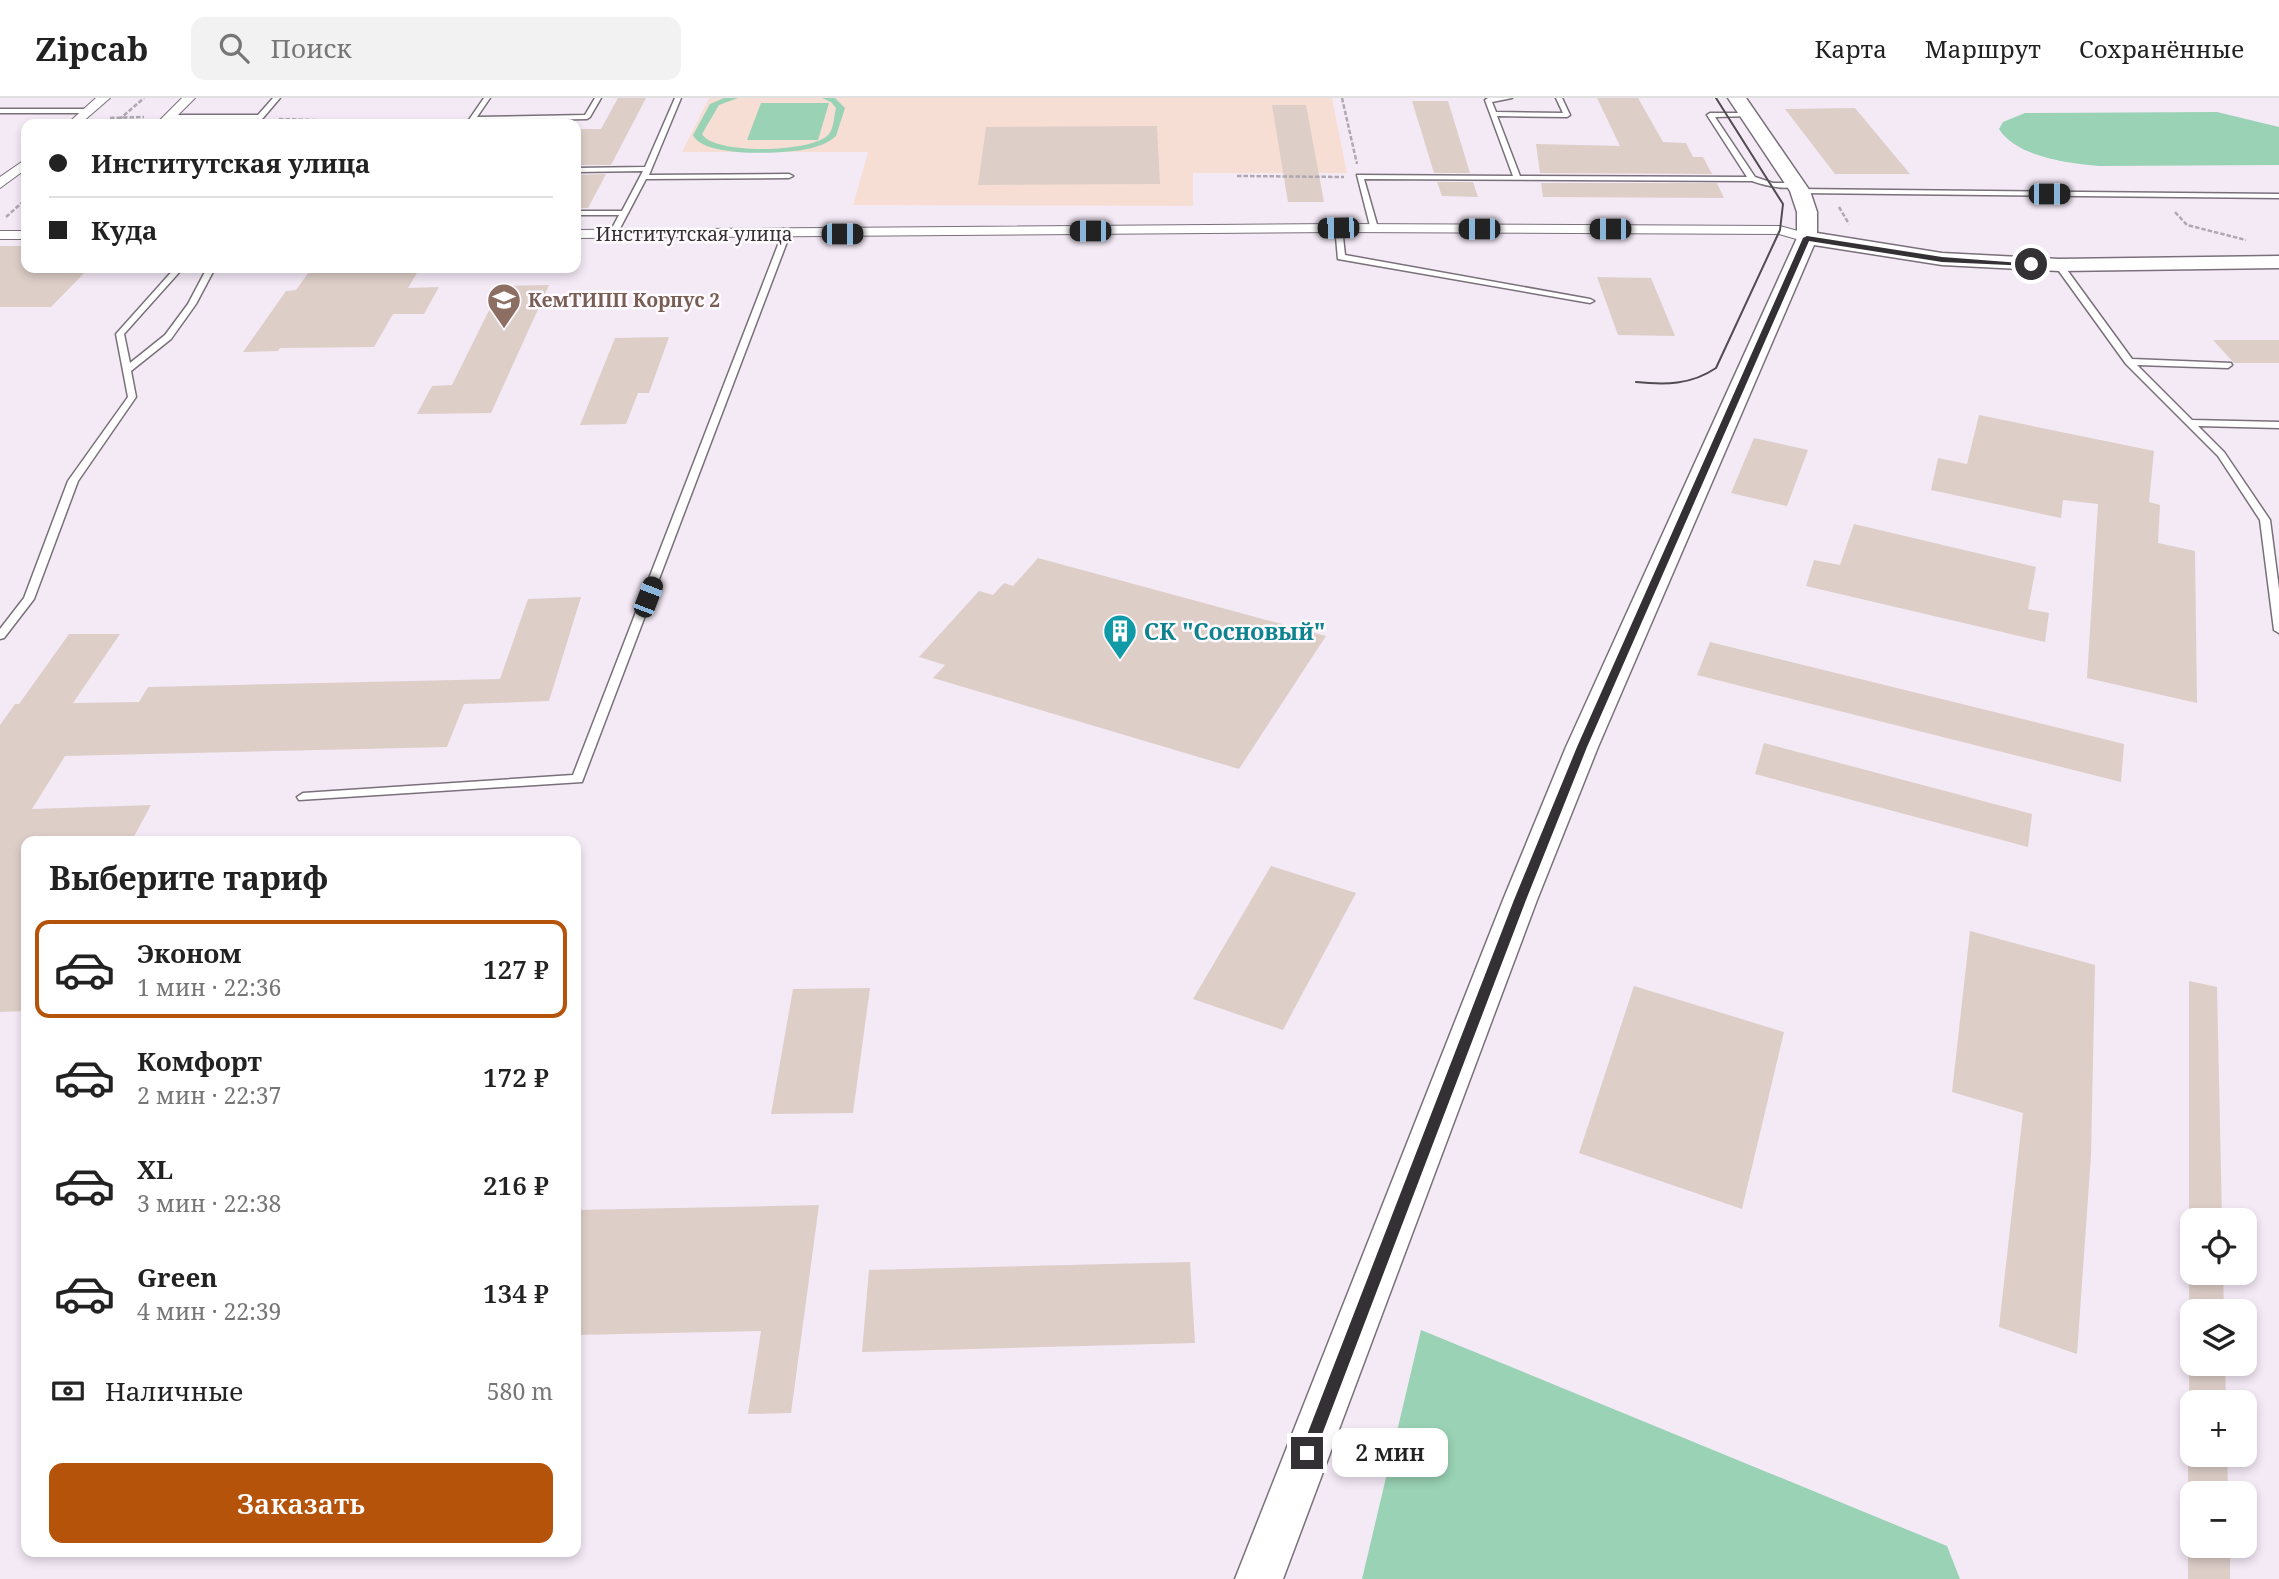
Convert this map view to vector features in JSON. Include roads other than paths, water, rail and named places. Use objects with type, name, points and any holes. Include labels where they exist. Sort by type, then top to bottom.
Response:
[{"type":"street","points":[[81,117],[104,98]]},
{"type":"street","points":[[166,119],[189,98]]},
{"type":"street","points":[[1259,1579],[1520,900],[1577,760],[1807,238],[1807,212],[1798,188],[1737,98]]},
{"type":"street","points":[[0,184],[21,167]]},
{"type":"street","name":"Институтская улица","points":[[581,234],[1338,228],[1780,230],[1807,238],[1942,260],[2059,265],[2279,262]]},
{"type":"street","points":[[0,235],[21,234]]},
{"type":"lane","points":[[197,119],[261,117],[277,98]]},
{"type":"lane","points":[[472,119],[487,98]]},
{"type":"lane","points":[[540,119],[587,117],[598,98]]},
{"type":"lane","points":[[613,234],[645,173],[678,98]]},
{"type":"lane","points":[[1509,98],[1488,100],[1517,177]]},
{"type":"lane","points":[[1493,114],[1567,115],[1559,98]]},
{"type":"lane","points":[[0,111],[81,117]]},
{"type":"lane","points":[[1748,115],[1710,115],[1752,179]]},
{"type":"lane","points":[[581,170],[789,176]]},
{"type":"lane","points":[[1374,228],[1360,177],[1752,179],[1798,188],[2279,196]]},
{"type":"lane","points":[[581,213],[624,213]]},
{"type":"lane","points":[[1338,228],[1341,257],[1590,301]]},
{"type":"lane","points":[[303,797],[578,779],[786,234]]},
{"type":"lane","points":[[2059,265],[2129,362],[2221,454],[2265,520],[2279,631]]},
{"type":"lane","points":[[0,636],[29,599],[73,481],[132,397],[120,334],[174,273]]},
{"type":"lane","points":[[127,370],[168,337],[192,304],[208,273]]},
{"type":"lane","points":[[2129,362],[2228,365]]},
{"type":"lane","points":[[2192,423],[2279,425]]},
{"type":"lane","points":[[2266,527],[2279,535]]},
{"type":"tram line","points":[[1636,382],[1687,381],[1716,368],[1780,230],[1783,204],[1716,98]]},
{"type":"place","name":"КемТИПП Корпус 2","points":[[504,330]]},
{"type":"place","name":"СК \"Сосновый\"","points":[[1120,661]]}]
